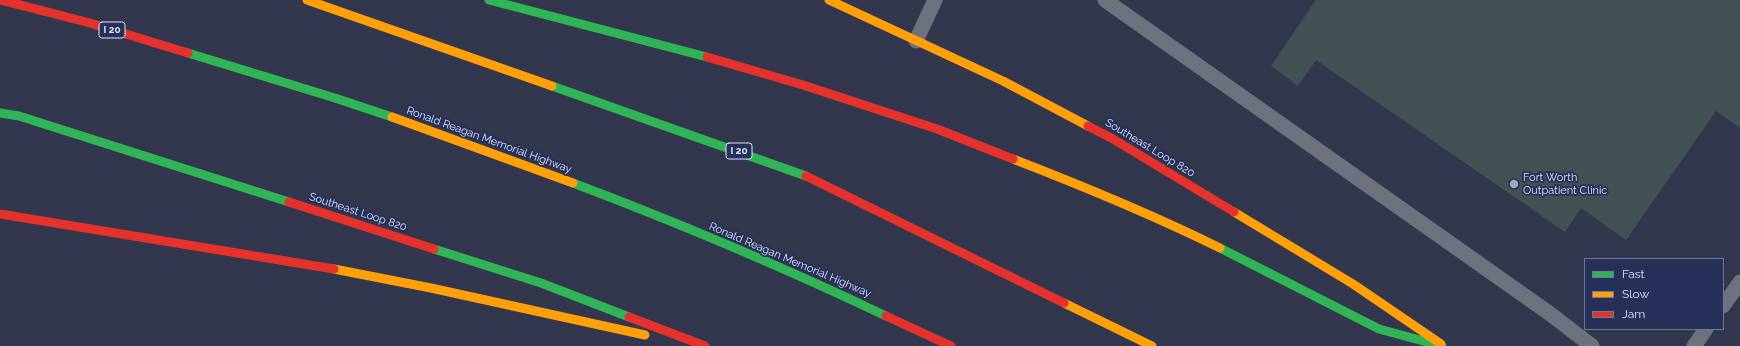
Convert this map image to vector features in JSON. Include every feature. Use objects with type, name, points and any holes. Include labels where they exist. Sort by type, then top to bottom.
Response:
[{"type":"main road","name":"Ronald Reagan Memorial Highway","points":[[1,0],[97,26],[328,96],[421,127],[617,200],[793,273],[951,346]]},
{"type":"main road","name":"I 20","points":[[308,0],[798,172],[1152,346]]},
{"type":"main road","points":[[489,0],[686,51],[803,85],[937,129],[1068,180],[1186,231],[1295,285],[1379,329],[1443,346]]},
{"type":"main road","name":"Southeast Loop 820","points":[[829,0],[1003,81],[1113,139],[1353,284],[1443,346]]},
{"type":"main road","name":"Southeast Loop 820","points":[[0,113],[19,116],[541,283],[705,346]]},
{"type":"main road","points":[[0,214],[296,262],[393,280],[697,346]]},
{"type":"lane","points":[[916,41],[935,0]]},
{"type":"lane","points":[[1104,0],[1549,313],[1592,346]]},
{"type":"lane","points":[[1724,305],[1740,282]]},
{"type":"lane","points":[[1694,346],[1705,330]]},
{"type":"building","points":[[1316,0],[1740,0],[1740,128],[1716,111],[1626,240],[1581,208],[1565,232],[1316,60],[1298,86],[1271,66]]},
{"type":"traffic: fast","points":[[489,0],[707,57]]},
{"type":"traffic: fast","points":[[188,53],[392,117]]},
{"type":"traffic: fast","points":[[552,86],[806,176]]},
{"type":"traffic: fast","points":[[0,113],[19,116],[289,202]]},
{"type":"traffic: fast","points":[[573,183],[731,246],[886,316]]},
{"type":"traffic: fast","points":[[1220,248],[1379,329],[1442,346]]},
{"type":"traffic: fast","points":[[434,249],[541,283],[629,317]]},
{"type":"traffic: slow","points":[[307,0],[552,86]]},
{"type":"traffic: slow","points":[[829,0],[1003,81],[1088,126]]},
{"type":"traffic: slow","points":[[392,117],[573,183]]},
{"type":"traffic: slow","points":[[1013,159],[1118,201],[1220,248]]},
{"type":"traffic: slow","points":[[1234,212],[1353,284],[1441,344]]},
{"type":"traffic: slow","points":[[334,269],[431,288],[645,335]]},
{"type":"traffic: slow","points":[[1064,303],[1152,346]]},
{"type":"traffic: jam","points":[[1,0],[90,23],[188,53]]},
{"type":"traffic: jam","points":[[707,57],[803,85],[937,129],[1013,159]]},
{"type":"traffic: jam","points":[[1088,126],[1113,139],[1234,212]]},
{"type":"traffic: jam","points":[[806,176],[1064,303]]},
{"type":"traffic: jam","points":[[289,202],[434,249]]},
{"type":"traffic: jam","points":[[0,214],[334,269]]},
{"type":"traffic: jam","points":[[886,316],[951,346]]},
{"type":"traffic: jam","points":[[629,317],[705,346]]},
{"type":"place","name":"Fort Worth Outpatient Clinic","points":[[1514,184]]}]
